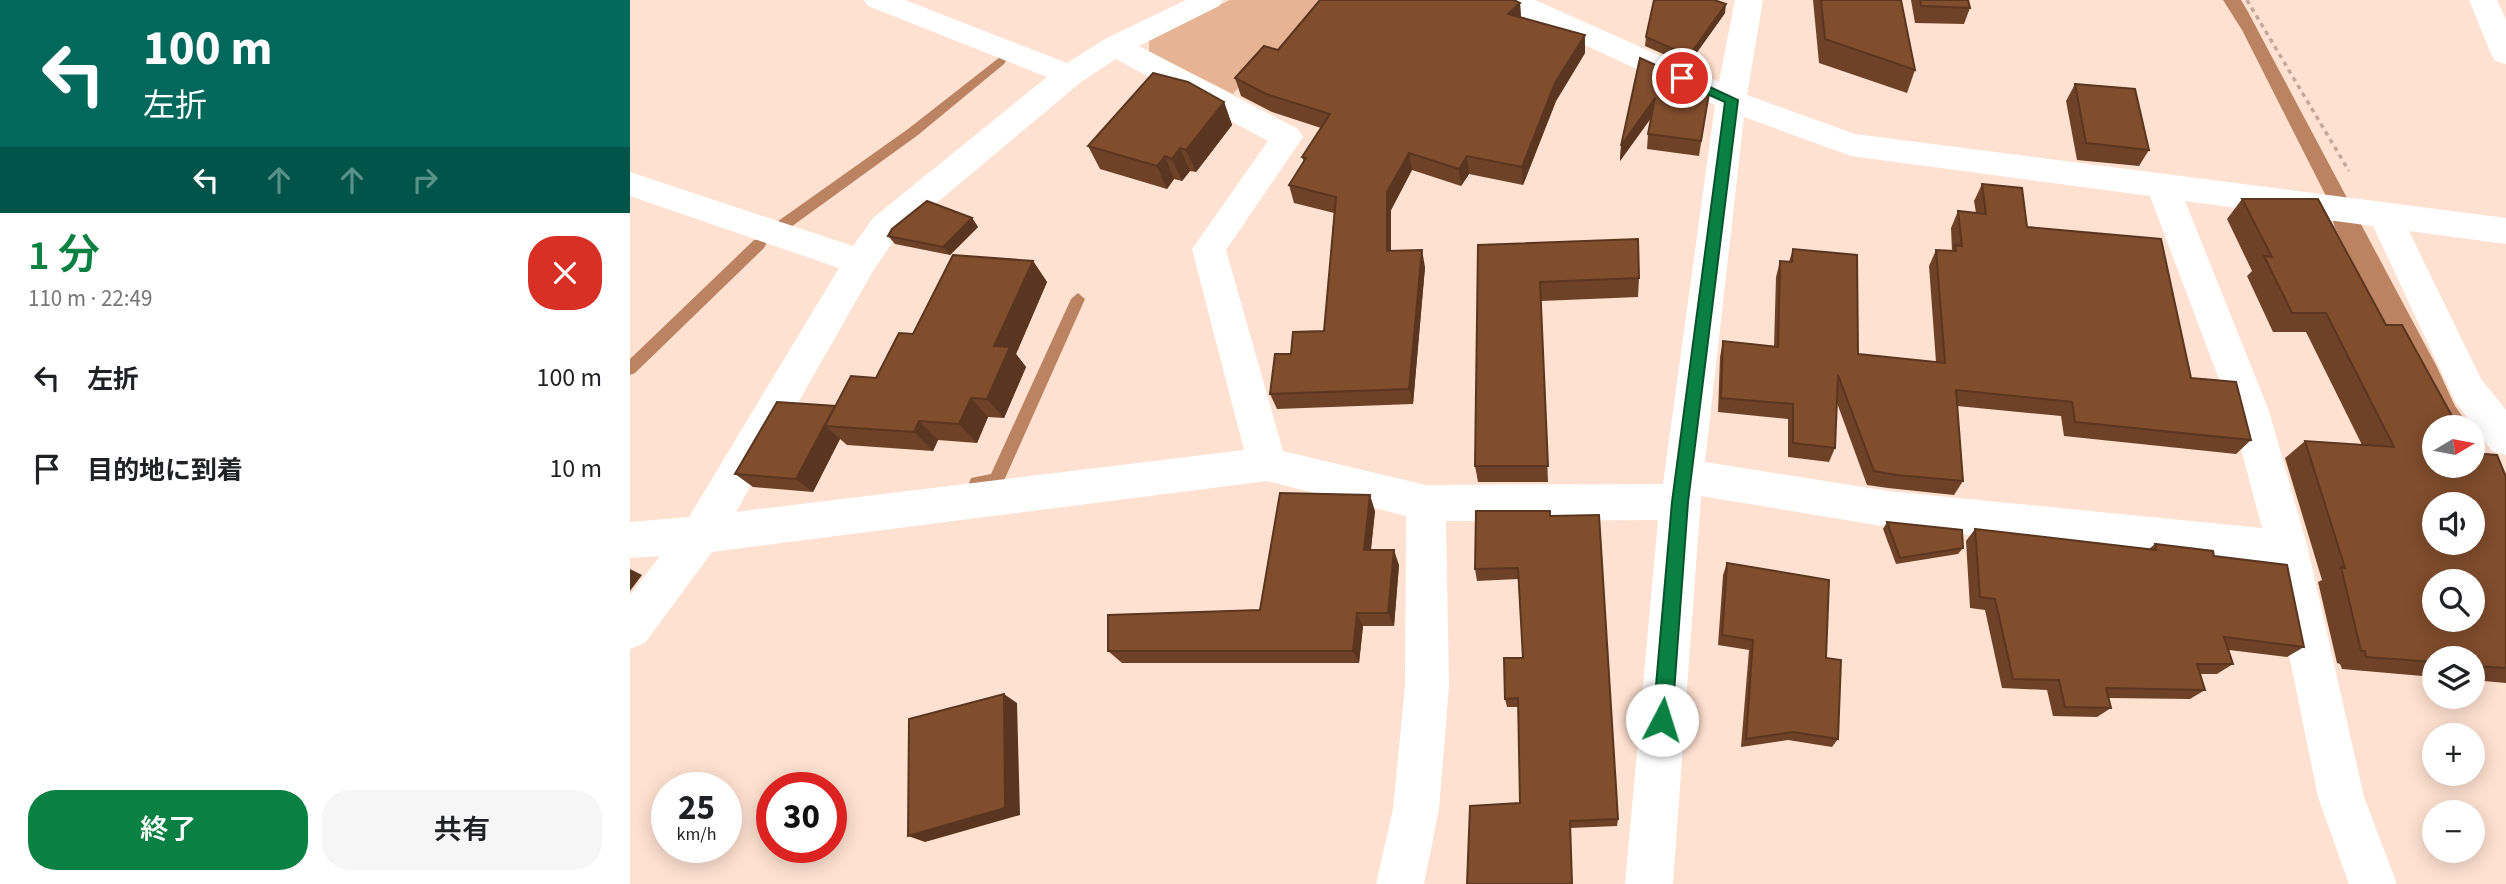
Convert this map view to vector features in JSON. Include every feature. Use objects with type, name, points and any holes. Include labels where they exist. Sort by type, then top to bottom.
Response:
[{"type":"street","points":[[878,0],[1070,75]]},
{"type":"street","points":[[630,629],[701,535],[861,262],[885,226],[1070,75],[1115,46],[1209,0]]},
{"type":"street","points":[[1510,0],[1731,100],[1851,145],[2313,208],[2506,231]]},
{"type":"street","points":[[1649,884],[1682,489],[1731,100],[1749,0]]},
{"type":"street","points":[[2483,0],[2506,54]]},
{"type":"street","points":[[1115,46],[1287,137],[1209,249],[1267,464]]},
{"type":"street","points":[[630,184],[861,262]]},
{"type":"street","points":[[2163,187],[2250,411],[2288,549],[2341,797],[2373,884]]},
{"type":"street","points":[[2374,214],[2468,390],[2506,439]]},
{"type":"street","points":[[630,540],[701,535],[1267,464],[1426,503],[1682,489],[2288,549]]},
{"type":"street","points":[[1400,884],[1416,808],[1427,685],[1426,503]]},
{"type":"path","points":[[2247,0],[2374,214]]},
{"type":"shaded area","points":[[1230,0],[1337,0],[1283,65],[1263,59],[1233,94],[1149,52],[1149,39]]},
{"type":"shaded area","points":[[2223,0],[2241,0],[2247,10],[2461,415],[2432,415],[2335,228],[2325,194],[2242,30]]},
{"type":"building","points":[[1320,0],[1514,0],[1520,3],[1508,14],[1585,35],[1555,83],[1522,167],[1467,156],[1459,169],[1409,153],[1387,192],[1387,251],[1422,250],[1409,389],[1270,394],[1275,354],[1291,354],[1293,332],[1324,331],[1336,197],[1289,185],[1306,158],[1302,157],[1330,114],[1266,94],[1235,78],[1264,46],[1278,50]]},
{"type":"building","points":[[1654,0],[1714,0],[1726,4],[1689,56],[1646,37]]},
{"type":"building","points":[[1821,0],[1901,0],[1915,70],[1825,39]]},
{"type":"building","points":[[1920,0],[1968,0],[1970,8],[1921,6]]},
{"type":"building","points":[[1640,58],[1673,73],[1663,87],[1709,93],[1701,141],[1648,134],[1655,98],[1621,146]]},
{"type":"building","points":[[1153,73],[1188,82],[1224,102],[1186,150],[1180,148],[1172,159],[1165,156],[1157,166],[1088,146]]},
{"type":"building","points":[[2075,84],[2135,89],[2149,150],[2086,143]]},
{"type":"building","points":[[1982,184],[2022,188],[2027,227],[2161,239],[2191,378],[2236,382],[2251,440],[2075,422],[2072,402],[1956,390],[1963,481],[1874,471],[1838,375],[1835,448],[1793,443],[1793,404],[1721,398],[1723,341],[1778,347],[1780,261],[1792,262],[1793,249],[1857,255],[1858,354],[1945,363],[1936,250],[1956,251],[1955,245],[1962,246],[1958,211],[1986,214]]},
{"type":"building","points":[[2242,199],[2318,199],[2386,325],[2402,325],[2451,415],[2422,415],[2422,478],[2485,478],[2485,454],[2497,455],[2506,477],[2506,668],[2485,667],[2485,646],[2422,646],[2422,661],[2366,657],[2365,651],[2361,651],[2341,567],[2345,568],[2305,441],[2394,447],[2326,313],[2292,313],[2264,256],[2272,257]]},
{"type":"building","points":[[927,201],[972,218],[943,247],[888,236],[892,229]]},
{"type":"building","points":[[1638,239],[1639,278],[1540,282],[1548,466],[1475,466],[1478,245]]},
{"type":"building","points":[[953,255],[1033,261],[994,346],[1010,347],[987,399],[971,398],[959,424],[919,421],[914,432],[825,426],[851,376],[876,378],[899,333],[913,334]]},
{"type":"building","points":[[777,402],[835,406],[796,479],[735,474]]},
{"type":"building","points":[[1280,493],[1370,495],[1364,550],[1394,550],[1388,613],[1357,613],[1353,651],[1108,651],[1108,615],[1260,610]]},
{"type":"building","points":[[1476,511],[1550,511],[1550,516],[1599,515],[1618,819],[1570,821],[1572,884],[1467,884],[1470,806],[1520,803],[1518,698],[1505,699],[1504,658],[1523,658],[1518,568],[1475,569]]},
{"type":"building","points":[[1887,522],[1962,530],[1963,548],[1900,558]]},
{"type":"building","points":[[1975,529],[2156,550],[2155,544],[2213,551],[2214,556],[2287,565],[2304,647],[2224,637],[2233,664],[2197,664],[2205,690],[2106,688],[2111,708],[2065,707],[2059,680],[2013,679],[1995,599],[1980,597]]},
{"type":"building","points":[[1727,563],[1829,580],[1826,658],[1841,660],[1838,739],[1793,732],[1746,739],[1753,640],[1722,635]]},
{"type":"building","points":[[1004,694],[1005,808],[908,836],[909,719]]},
{"type":"waterway","points":[[779,228],[913,132],[1000,61]]},
{"type":"waterway","points":[[630,369],[759,244]]},
{"type":"waterway","points":[[977,483],[996,480],[1078,299]]},
{"type":"route","points":[[1662,720],[1680,502],[1731,100],[1682,78]]}]
